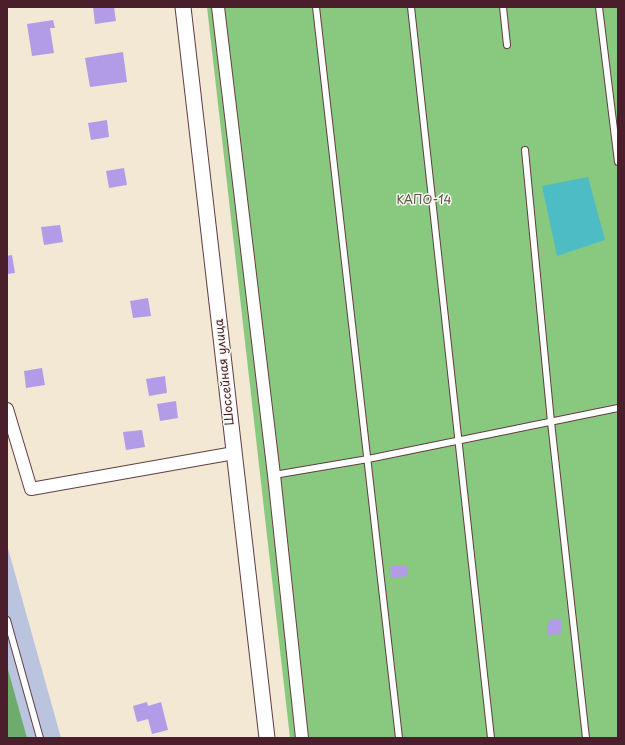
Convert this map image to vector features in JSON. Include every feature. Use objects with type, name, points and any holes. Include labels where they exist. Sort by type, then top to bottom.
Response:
[{"type":"street","name":"Шоссейная улица","points":[[183,7],[267,738]]},
{"type":"street","points":[[218,7],[274,475],[302,738]]},
{"type":"street","points":[[7,408],[31,489],[234,453]]},
{"type":"lane","points":[[316,7],[399,738]]},
{"type":"lane","points":[[411,7],[492,738]]},
{"type":"lane","points":[[503,7],[507,45]]},
{"type":"lane","points":[[599,7],[618,162]]},
{"type":"lane","points":[[525,150],[551,422],[586,738]]},
{"type":"lane","points":[[274,475],[368,459],[618,408]]},
{"type":"lane","points":[[7,620],[40,738]]},
{"type":"shaded area","points":[[7,545],[61,738],[7,738]]},
{"type":"green space","name":"КАПО-14","points":[[207,7],[618,7],[618,738],[290,738]]},
{"type":"green space","points":[[7,666],[27,738],[7,738]]},
{"type":"water","points":[[588,177],[605,240],[557,256],[542,186]]},
{"type":"building","points":[[93,7],[114,7],[116,21],[95,24]]},
{"type":"building","points":[[53,20],[55,28],[50,28],[54,53],[32,56],[27,24]]},
{"type":"building","points":[[123,52],[127,82],[90,87],[85,58]]},
{"type":"building","points":[[107,120],[109,137],[91,140],[88,123]]},
{"type":"building","points":[[124,168],[127,185],[109,188],[106,171]]},
{"type":"building","points":[[60,225],[63,242],[44,245],[41,227]]},
{"type":"building","points":[[12,255],[15,273],[7,274],[7,256]]},
{"type":"building","points":[[148,298],[151,316],[133,318],[130,301]]},
{"type":"building","points":[[42,368],[45,385],[26,388],[24,371]]},
{"type":"building","points":[[165,376],[167,393],[149,396],[146,379]]},
{"type":"building","points":[[176,401],[178,418],[160,421],[157,404]]},
{"type":"building","points":[[142,430],[145,447],[126,450],[123,432]]},
{"type":"building","points":[[407,565],[408,576],[391,578],[390,566]]},
{"type":"building","points":[[561,619],[561,634],[547,635],[547,624],[549,625],[549,620]]},
{"type":"building","points":[[147,702],[148,706],[161,702],[168,730],[152,734],[148,719],[137,722],[133,706]]}]
